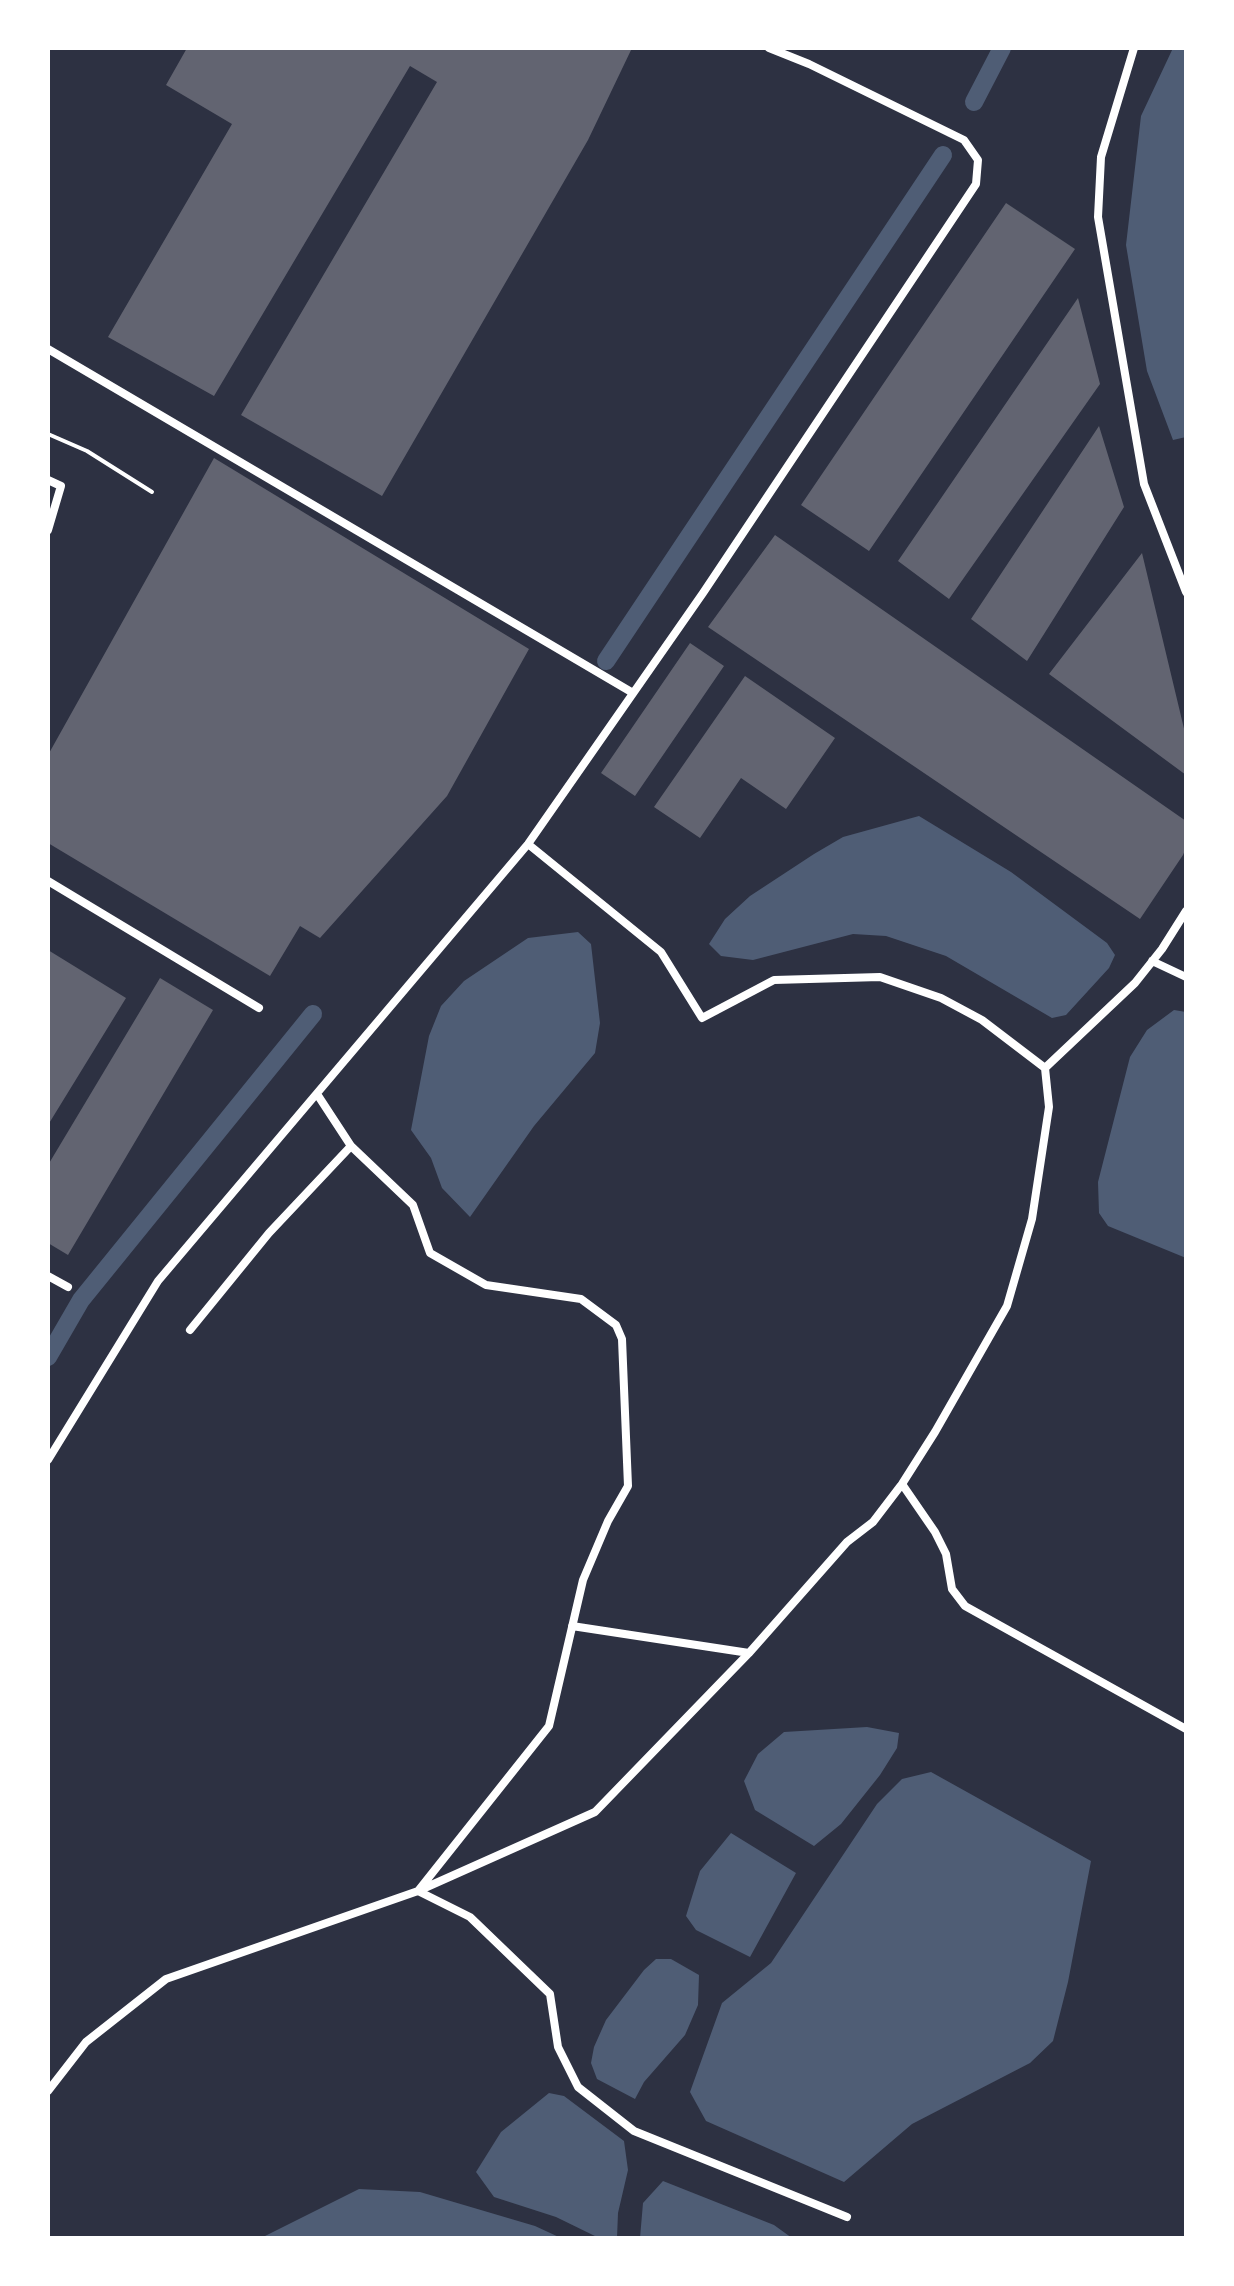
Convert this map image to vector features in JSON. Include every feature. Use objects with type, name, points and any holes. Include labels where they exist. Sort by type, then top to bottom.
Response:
[{"type":"street","points":[[48,1460],[158,1281],[528,844],[703,593],[976,184],[978,160],[964,140],[809,64],[769,48]]},
{"type":"street","points":[[1134,48],[1101,157],[1098,217],[1144,484],[1186,592]]},
{"type":"street","points":[[48,349],[633,693]]},
{"type":"street","points":[[48,480],[61,486],[48,530]]},
{"type":"street","points":[[48,2091],[86,2042],[166,1979],[418,1891],[595,1812],[749,1653],[847,1542],[873,1522],[902,1484],[1007,1306],[1032,1219],[1049,1107],[1045,1068],[982,1020],[941,998],[880,977],[774,980],[702,1018],[661,952],[528,844]]},
{"type":"street","points":[[48,881],[259,1008]]},
{"type":"street","points":[[1045,1068],[1135,983],[1186,911]]},
{"type":"street","points":[[1152,961],[1186,977]]},
{"type":"street","points":[[317,1094],[351,1146],[413,1205],[430,1253],[486,1285],[581,1299],[616,1325],[622,1339],[628,1486],[608,1521],[583,1580],[549,1726],[418,1891]]},
{"type":"street","points":[[190,1330],[269,1233],[351,1146]]},
{"type":"street","points":[[48,1276],[68,1287]]},
{"type":"street","points":[[902,1484],[935,1532],[946,1554],[952,1589],[965,1606],[1186,1729]]},
{"type":"street","points":[[572,1626],[749,1653]]},
{"type":"street","points":[[418,1891],[470,1917],[550,1994],[558,2047],[578,2087],[634,2131],[847,2217]]},
{"type":"lane","points":[[48,434],[87,451],[152,492]]},
{"type":"water","points":[[1173,48],[1186,48],[1186,437],[1173,440],[1147,371],[1126,245],[1141,116]]},
{"type":"water","points":[[919,816],[1011,872],[1107,943],[1115,955],[1109,968],[1066,1015],[1052,1018],[946,956],[886,936],[853,934],[753,960],[721,956],[709,944],[725,919],[750,896],[814,854],[843,837]]},
{"type":"water","points":[[578,932],[591,944],[600,1023],[595,1053],[534,1126],[470,1217],[442,1188],[431,1158],[411,1130],[429,1036],[441,1006],[464,981],[528,938]]},
{"type":"water","points":[[1174,1010],[1186,1012],[1186,1258],[1108,1226],[1099,1213],[1098,1182],[1130,1057],[1147,1030]]},
{"type":"water","points":[[867,1727],[899,1733],[897,1748],[841,1824],[814,1846],[755,1810],[744,1781],[758,1754],[784,1732]]},
{"type":"water","points":[[931,1772],[1091,1861],[1068,1982],[1053,2041],[1030,2063],[912,2124],[844,2182],[706,2121],[690,2092],[722,2003],[771,1963],[877,1804],[902,1779]]},
{"type":"water","points":[[731,1833],[796,1873],[750,1957],[696,1930],[686,1916],[700,1871]]},
{"type":"water","points":[[656,1959],[671,1959],[699,1975],[698,2005],[685,2035],[644,2082],[635,2099],[597,2079],[591,2063],[594,2047],[606,2020]]},
{"type":"water","points":[[549,2093],[564,2096],[624,2141],[628,2170],[618,2213],[617,2238],[599,2238],[556,2217],[494,2197],[476,2172],[501,2132]]},
{"type":"water","points":[[663,2181],[774,2225],[792,2238],[640,2238],[643,2203]]},
{"type":"water","points":[[359,2189],[420,2192],[535,2226],[561,2238],[261,2238]]},
{"type":"building","points":[[187,48],[632,48],[588,140],[382,496],[241,415],[437,82],[410,66],[214,396],[108,337],[232,124],[166,85]]},
{"type":"building","points":[[1006,203],[1075,249],[869,551],[801,505]]},
{"type":"building","points":[[1078,298],[1100,384],[949,599],[898,561]]},
{"type":"building","points":[[1099,426],[1124,507],[1027,661],[971,619]]},
{"type":"building","points":[[214,458],[529,649],[447,796],[320,938],[300,926],[270,976],[48,843],[48,755]]},
{"type":"building","points":[[775,535],[1186,821],[1183,855],[1140,919],[708,627]]},
{"type":"building","points":[[1142,553],[1186,737],[1186,775],[1049,674]]},
{"type":"building","points":[[690,643],[724,666],[635,796],[601,773]]},
{"type":"building","points":[[745,676],[835,738],[786,809],[741,778],[700,838],[654,807]]},
{"type":"building","points":[[48,950],[126,998],[48,1125]]},
{"type":"building","points":[[160,978],[213,1010],[68,1255],[48,1243],[48,1165]]},
{"type":"waterway","points":[[974,102],[1002,48]]},
{"type":"waterway","points":[[606,661],[943,155]]},
{"type":"waterway","points":[[48,1357],[81,1300],[313,1014]]}]
